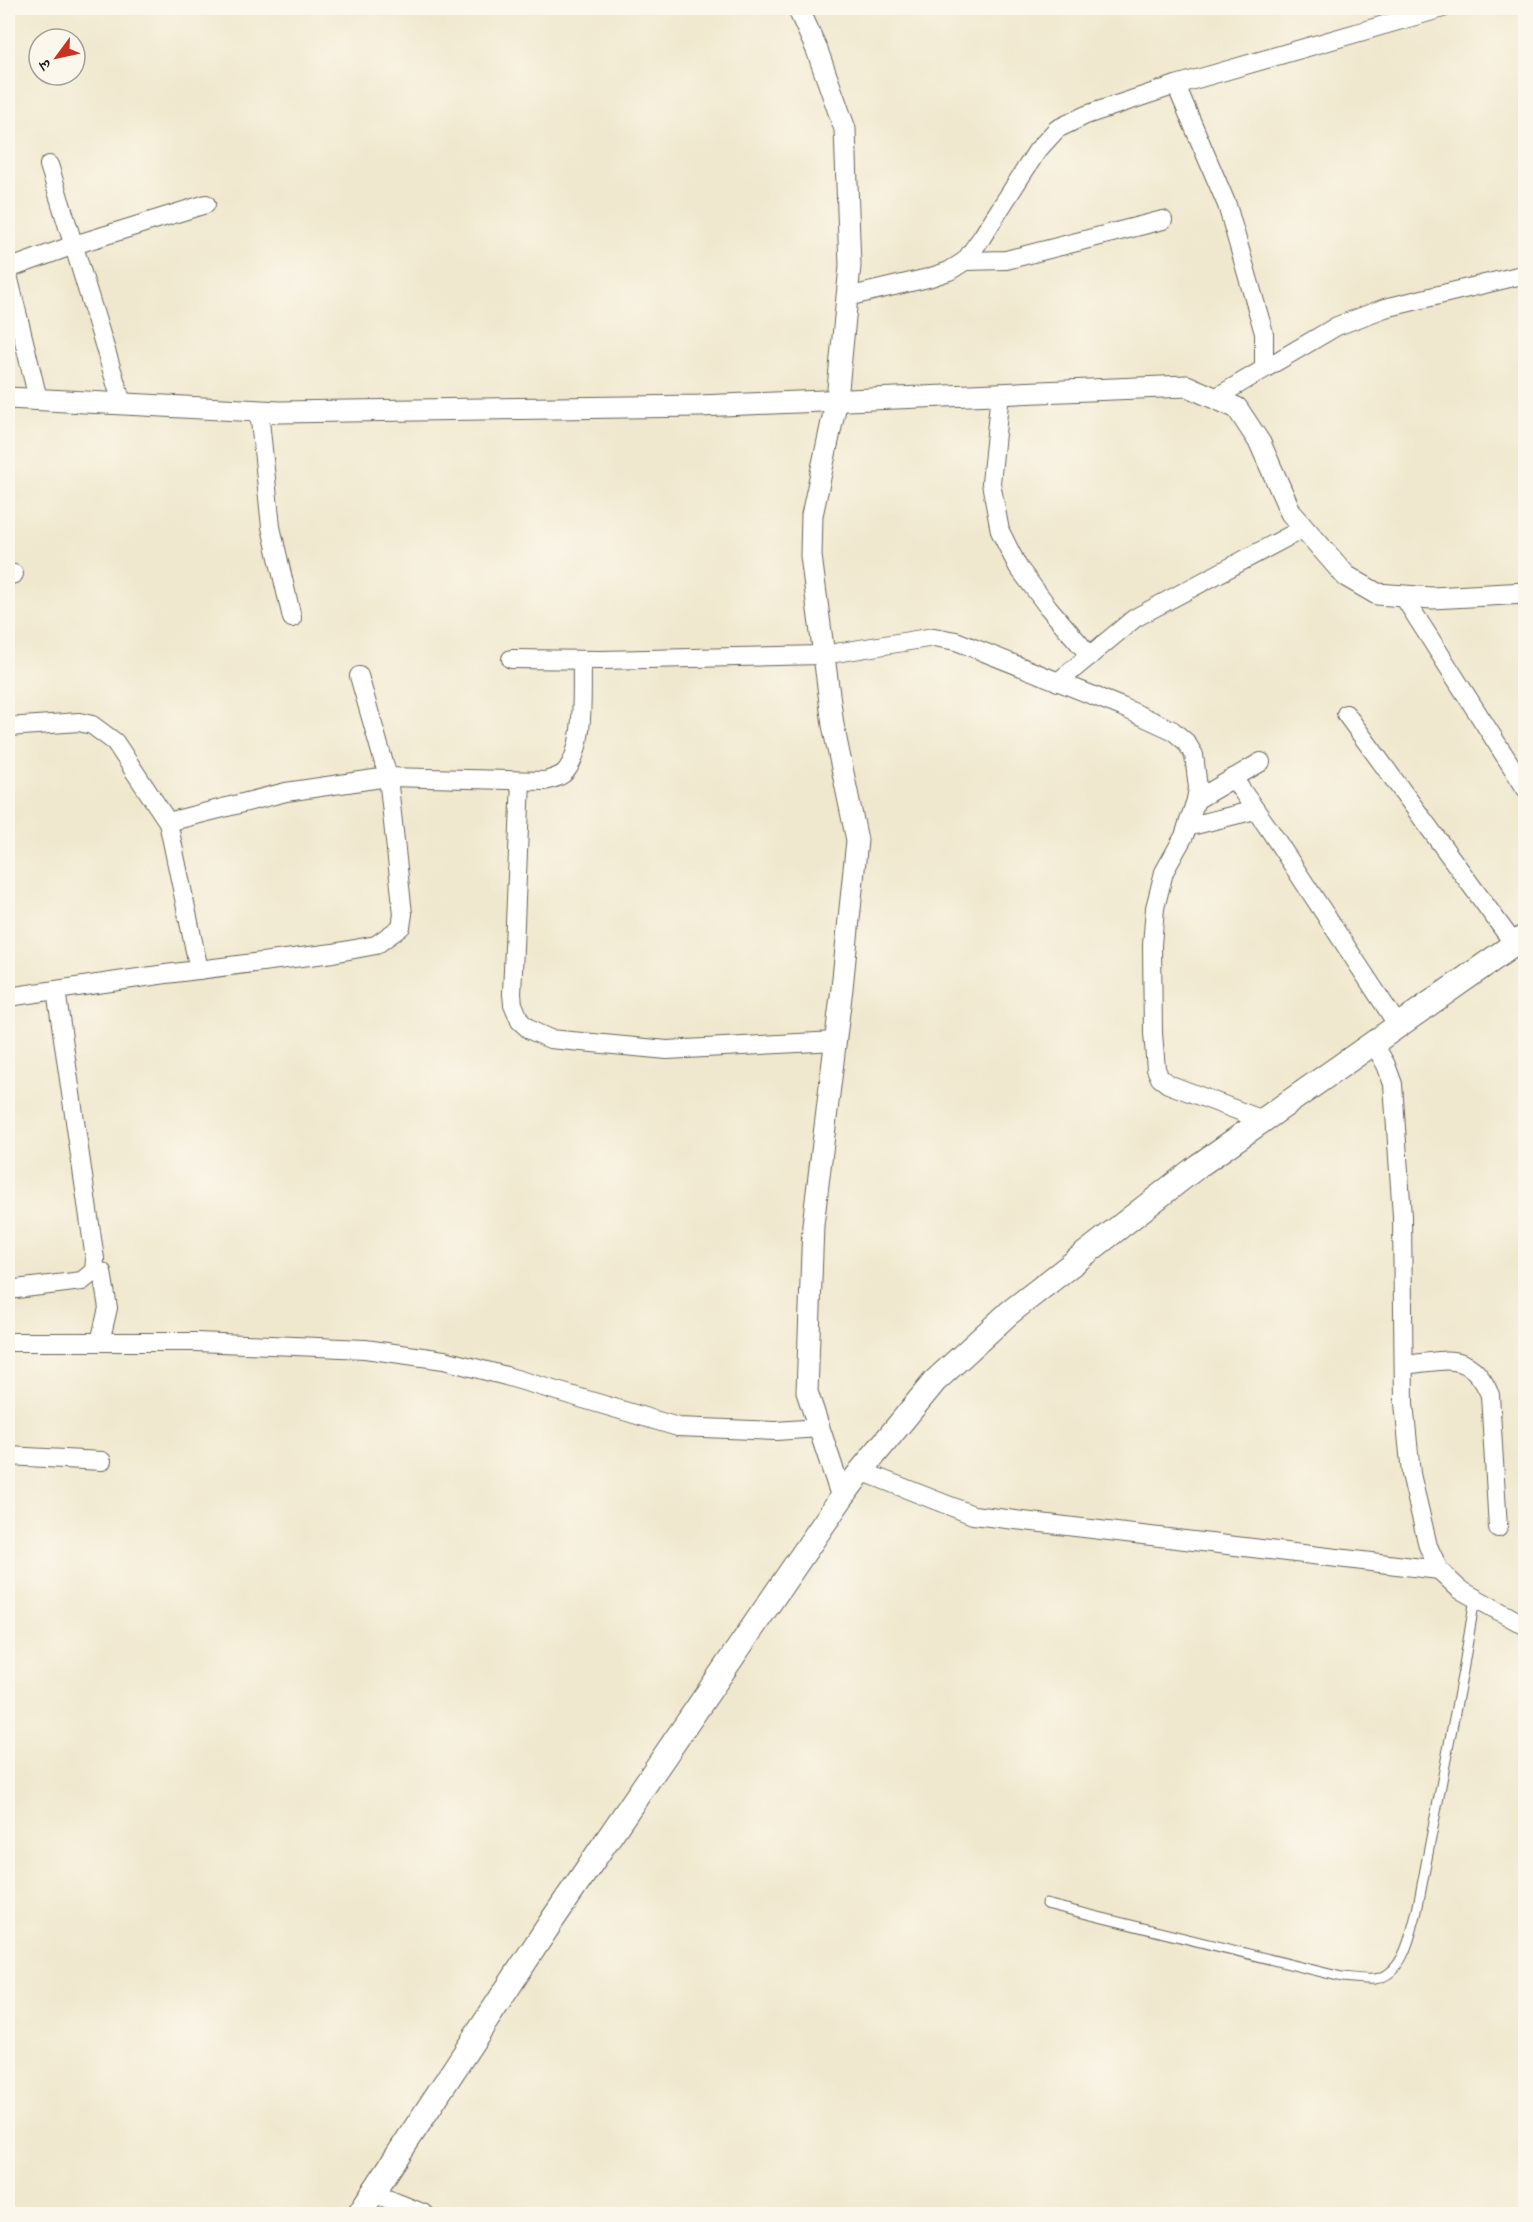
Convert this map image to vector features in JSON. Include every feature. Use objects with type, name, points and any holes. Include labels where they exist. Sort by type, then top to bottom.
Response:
[{"type":"main road","points":[[359,2214],[553,1919],[842,1497],[935,1382],[1009,1313],[1198,1166],[1397,1024],[1520,940]]},
{"type":"street","points":[[798,8],[817,50],[845,129],[850,266],[837,399],[812,515],[811,556],[833,725],[856,840],[836,1041],[813,1226],[807,1392],[842,1497]]},
{"type":"street","points":[[847,297],[928,278],[949,271],[965,261],[1037,151],[1057,129],[1086,115],[1176,86],[1420,11],[1443,8]]},
{"type":"street","points":[[1176,86],[1227,205],[1264,333],[1263,369]]},
{"type":"street","points":[[50,165],[122,404]]},
{"type":"street","points":[[8,269],[74,245],[206,204]]},
{"type":"street","points":[[965,261],[1006,260],[1163,220]]},
{"type":"street","points":[[1215,398],[1337,326],[1385,308],[1526,274]]},
{"type":"street","points":[[8,275],[38,399]]},
{"type":"street","points":[[8,398],[259,411],[699,406],[1187,386],[1237,408],[1260,443],[1291,513],[1346,576],[1377,594],[1432,598],[1526,593]]},
{"type":"street","points":[[1000,393],[991,483],[1000,531],[1018,567],[1090,656]]},
{"type":"street","points":[[259,411],[271,527],[292,618]]},
{"type":"street","points":[[1058,682],[1135,618],[1304,528]]},
{"type":"street","points":[[1403,596],[1526,789]]},
{"type":"street","points":[[511,659],[582,660],[823,655],[934,637],[956,641],[1122,707],[1172,730],[1186,742],[1194,755],[1198,788],[1187,827],[1164,872],[1155,908],[1152,956],[1156,1069],[1160,1078],[1168,1084],[1263,1120]]},
{"type":"street","points":[[168,822],[286,792],[388,777],[521,781],[545,781],[557,778],[565,772],[574,757],[579,734],[582,660]]},
{"type":"street","points":[[8,998],[333,953],[376,945],[401,927],[404,914],[388,777],[360,676]]},
{"type":"street","points":[[1346,714],[1520,940]]},
{"type":"street","points":[[8,727],[79,722],[92,724],[114,741],[168,822],[199,970]]},
{"type":"street","points":[[1196,800],[1261,762]]},
{"type":"street","points":[[1233,778],[1397,1024]]},
{"type":"street","points":[[521,781],[512,994],[513,1004],[520,1021],[530,1030],[550,1039],[667,1050],[836,1041]]},
{"type":"street","points":[[1187,827],[1255,810]]},
{"type":"street","points":[[8,1290],[82,1281],[94,1271],[95,1259],[56,990]]},
{"type":"street","points":[[1373,1042],[1386,1065],[1393,1084],[1402,1216],[1404,1403],[1411,1474],[1428,1546],[1439,1570],[1459,1589],[1526,1626]]},
{"type":"street","points":[[100,1342],[108,1308],[102,1272]]},
{"type":"street","points":[[8,1342],[196,1342],[365,1349],[454,1363],[678,1427],[776,1431],[819,1428]]},
{"type":"street","points":[[1404,1365],[1455,1360],[1473,1367],[1483,1378],[1490,1395],[1498,1528]]},
{"type":"street","points":[[8,1456],[102,1461]]},
{"type":"street","points":[[861,1471],[973,1515],[1439,1570]]},
{"type":"street","points":[[373,2193],[425,2214]]},
{"type":"lane","points":[[1046,1904],[1342,1977],[1376,1979],[1388,1973],[1396,1966],[1406,1948],[1417,1911],[1475,1598]]}]
